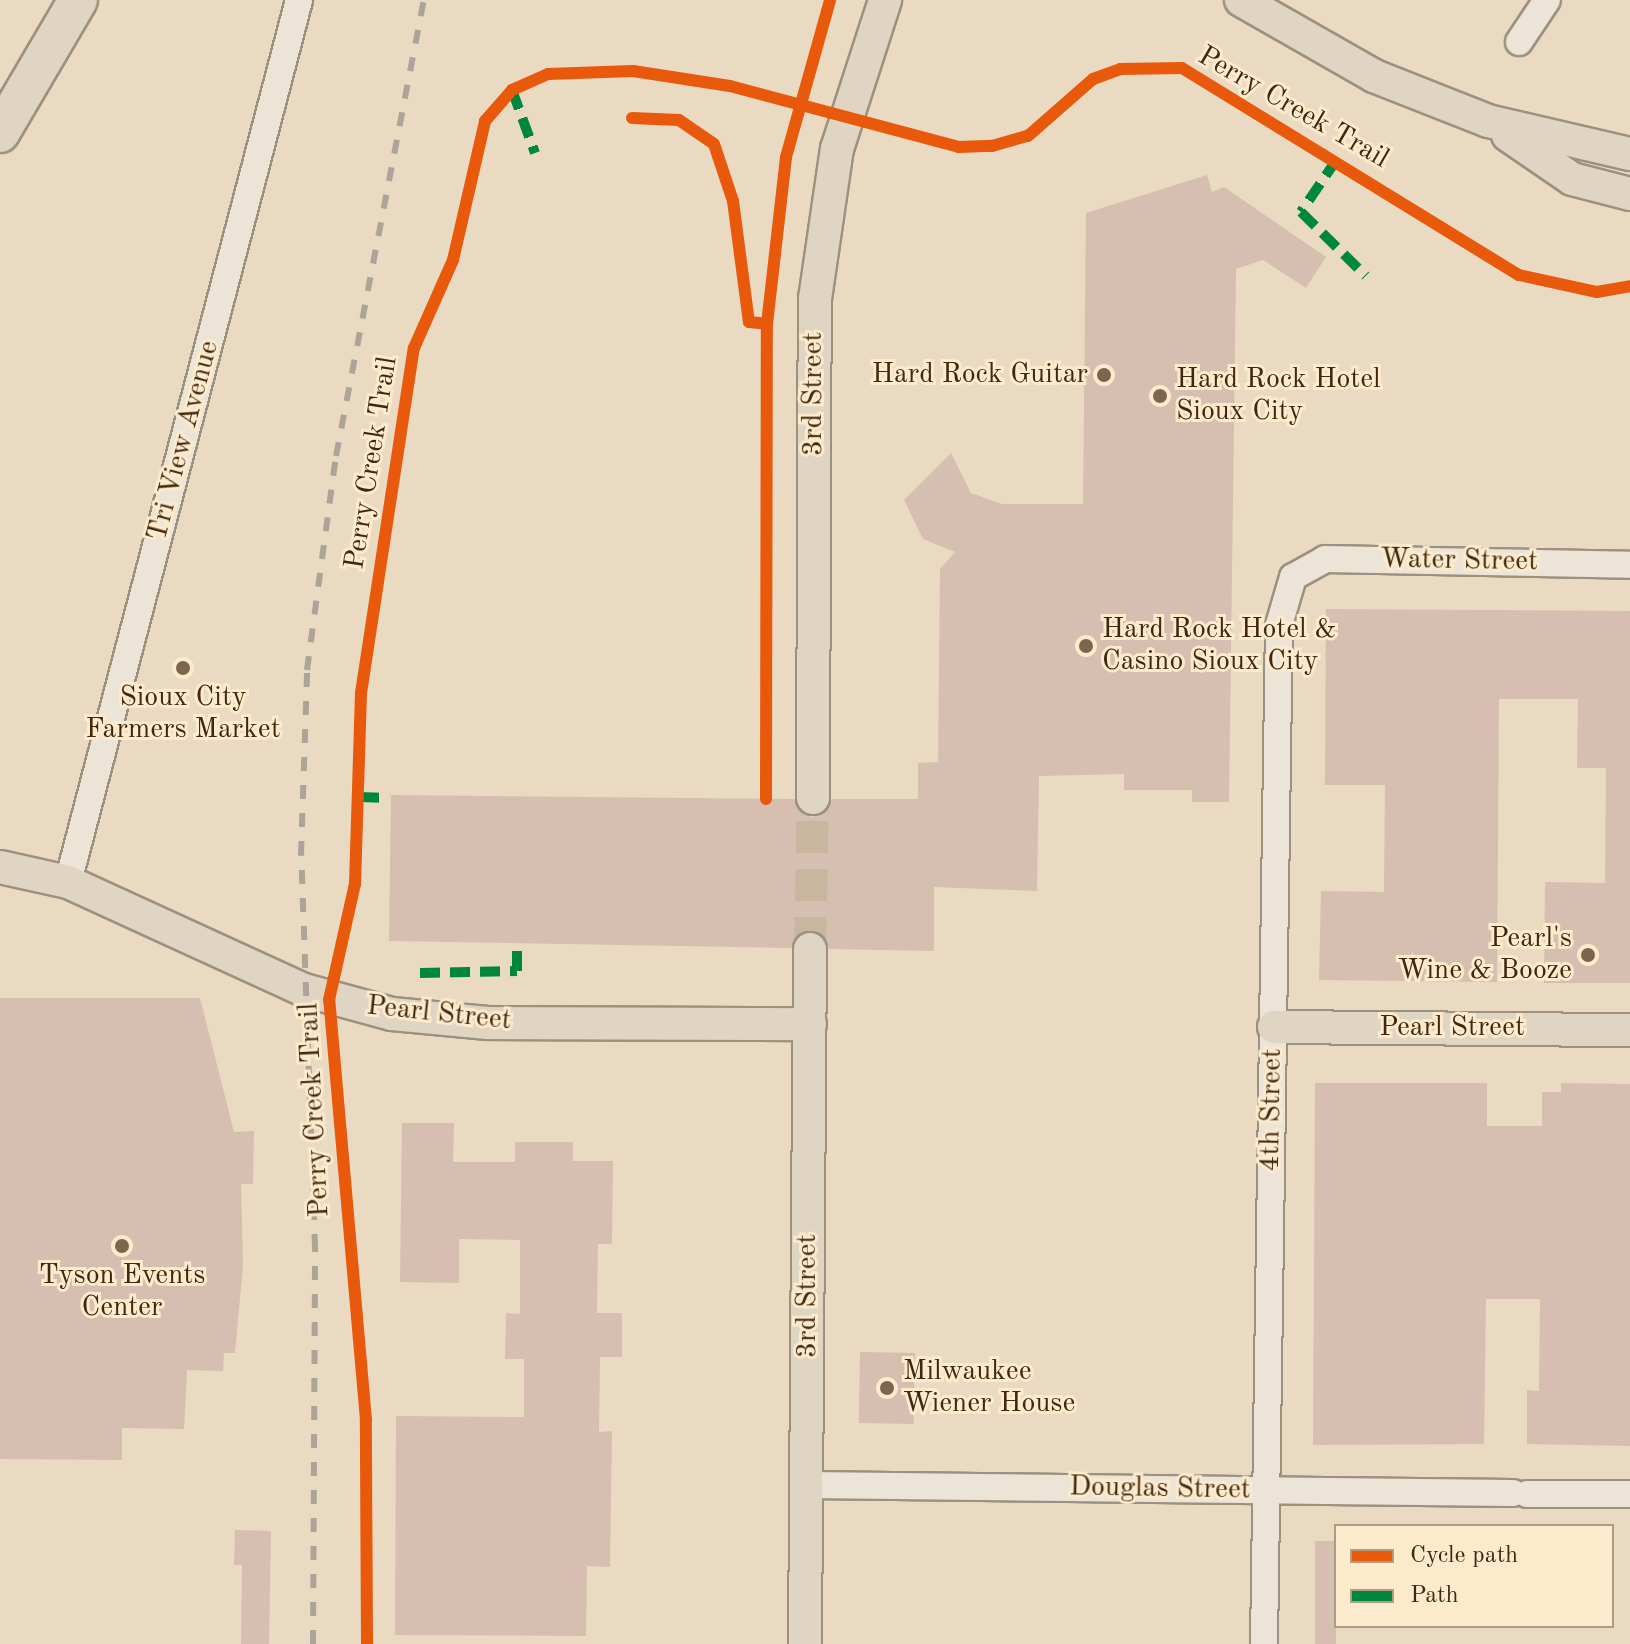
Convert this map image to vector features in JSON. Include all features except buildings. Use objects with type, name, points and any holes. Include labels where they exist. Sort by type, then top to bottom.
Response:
[{"type":"highway","points":[[0,133],[78,0]]},
{"type":"main road","points":[[1241,0],[1374,76],[1488,121],[1630,154]]},
{"type":"main road","name":"3rd Street","points":[[813,798],[815,299],[837,149],[879,14]]},
{"type":"main road","points":[[1488,121],[1572,179],[1630,194]]},
{"type":"main road","name":"Pearl Street","points":[[0,867],[68,882],[304,990],[392,1014],[488,1023],[810,1024]]},
{"type":"main road","name":"3rd Street","points":[[805,1644],[810,949]]},
{"type":"main road","name":"Pearl Street","points":[[1274,1027],[1630,1030]]},
{"type":"street","points":[[1519,42],[1547,0]]},
{"type":"street","name":"Tri View Avenue","points":[[68,882],[297,10]]},
{"type":"street","name":"Water Street","points":[[1293,577],[1325,559],[1630,565]]},
{"type":"street","name":"4th Street","points":[[1264,1644],[1279,625],[1293,577]]},
{"type":"street","name":"Douglas Street","points":[[807,1485],[1630,1494]]},
{"type":"tunnel","points":[[810,949],[813,798]]},
{"type":"railway","points":[[313,1644],[315,1248],[301,855],[307,670],[336,456],[424,0]]},
{"type":"marked path","points":[[512,90],[535,153]]},
{"type":"marked path","points":[[1337,159],[1301,212],[1366,276]]},
{"type":"marked path","points":[[359,797],[389,798]]},
{"type":"marked path","points":[[420,973],[517,971],[517,943]]},
{"type":"cycle path","points":[[766,799],[767,324],[786,157],[830,0]]},
{"type":"cycle path","name":"Perry Creek Trail","points":[[367,1644],[366,1420],[329,1000],[355,884],[361,693],[414,348],[453,260],[485,121],[512,90],[548,74],[633,71],[730,86],[959,147],[992,146],[1028,136],[1093,79],[1120,69],[1182,68],[1519,275],[1597,292],[1630,286]]},
{"type":"cycle path","points":[[632,118],[679,120],[714,144],[733,201],[749,322],[767,324]]},
{"type":"place","name":"Hard Rock Guitar","points":[[1104,375]]},
{"type":"place","name":"Hard Rock Hotel Sioux City","points":[[1160,396]]},
{"type":"place","name":"Hard Rock Hotel & Casino Sioux City","points":[[1086,646]]},
{"type":"place","name":"Sioux City Farmers Market","points":[[183,668]]},
{"type":"place","name":"Pearl's Wine & Booze","points":[[1588,955]]},
{"type":"place","name":"Tyson Events Center","points":[[122,1246]]},
{"type":"place","name":"Milwaukee Wiener House","points":[[887,1388]]}]
